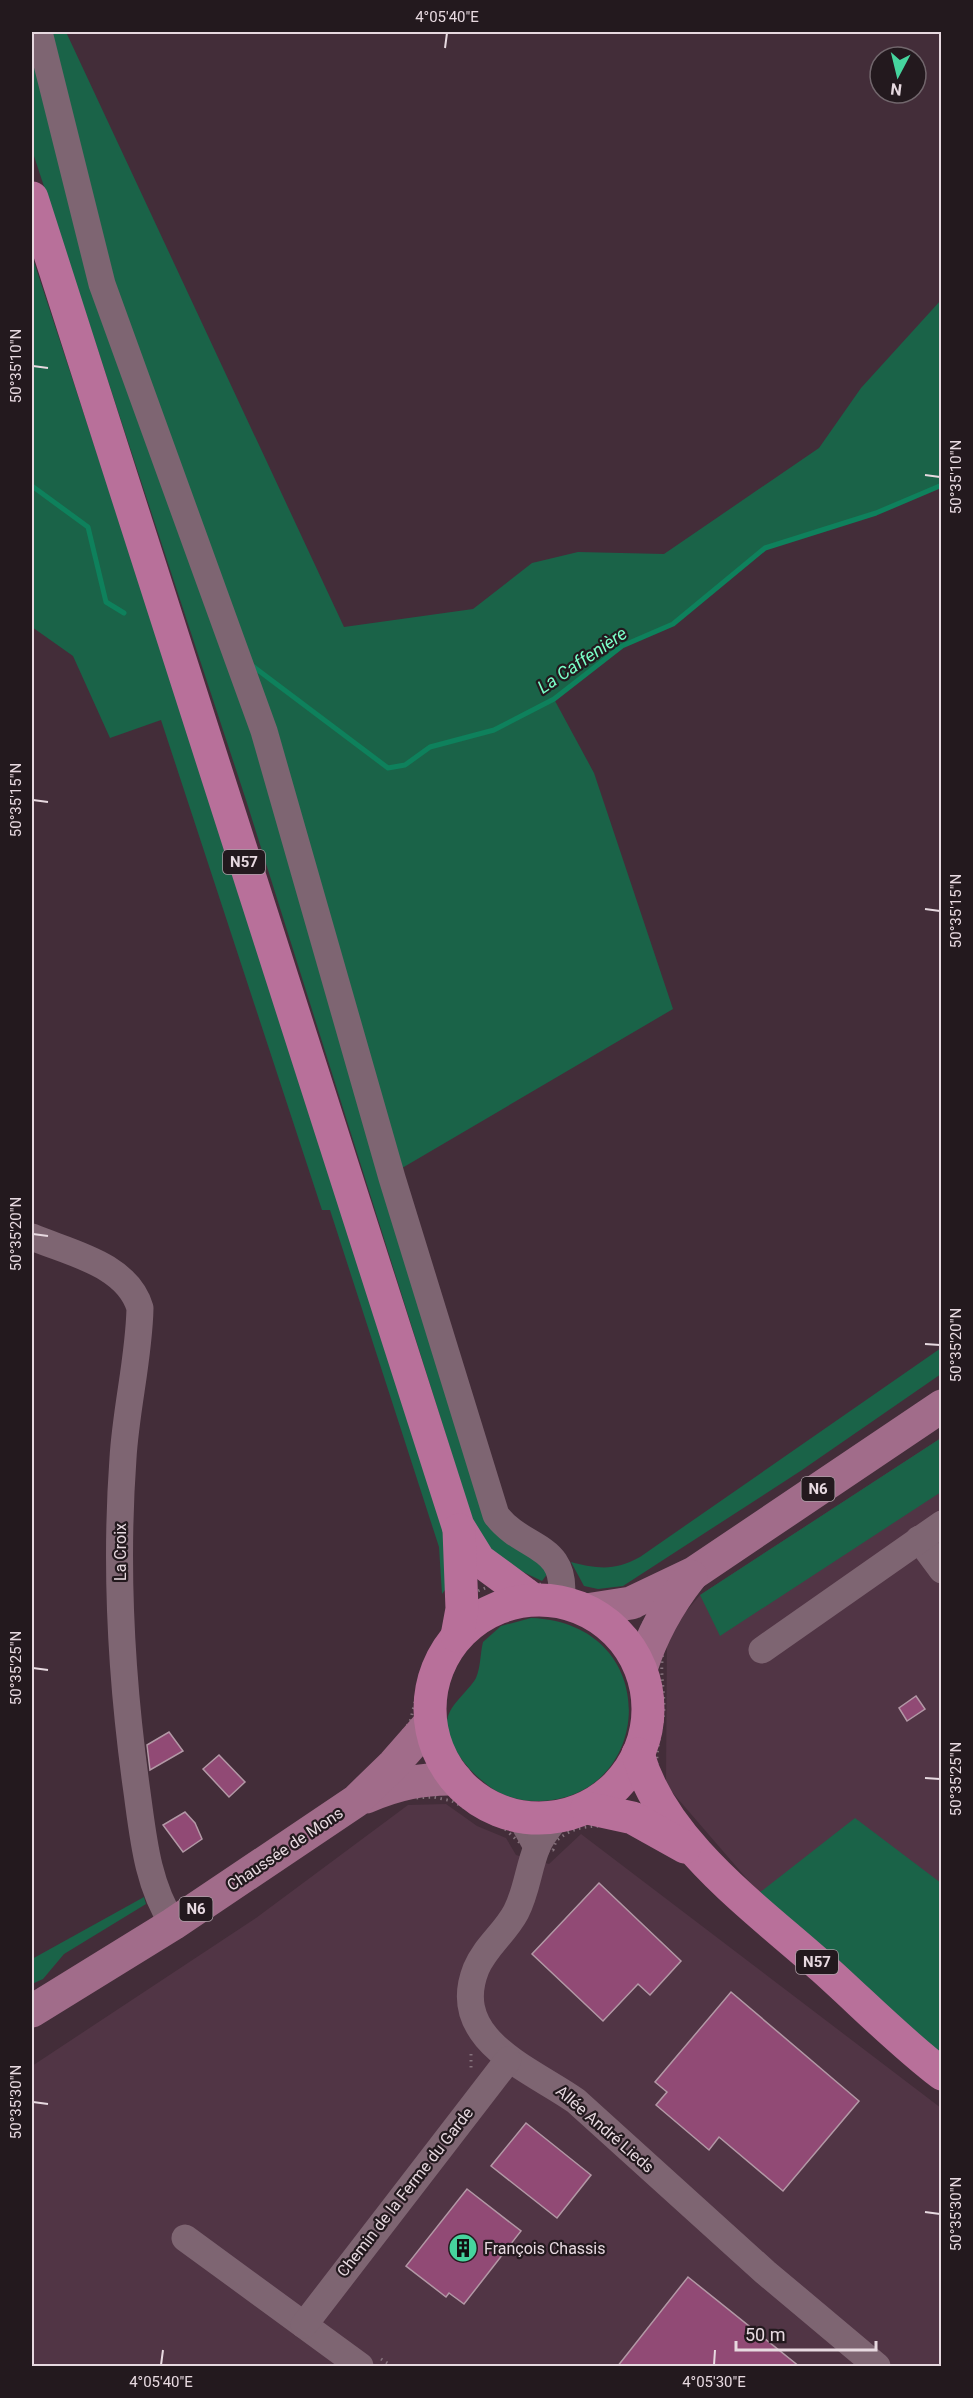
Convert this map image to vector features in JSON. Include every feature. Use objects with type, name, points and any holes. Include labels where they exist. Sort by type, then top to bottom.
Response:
[{"type":"highway","name":"N57","points":[[32,198],[458,1526],[478,1560],[560,1604]]},
{"type":"highway","name":"N57","points":[[457,1636],[462,1609],[458,1526]]},
{"type":"highway","points":[[560,1604],[653,1658],[645,1683],[648,1713],[638,1754],[626,1774],[610,1791],[526,1836],[471,1795],[443,1761],[430,1724],[434,1677],[443,1655],[457,1636],[485,1614],[500,1606],[560,1604]]},
{"type":"highway","name":"N57","points":[[638,1754],[645,1778],[654,1795],[692,1850]]},
{"type":"highway","name":"N57","points":[[572,1813],[633,1818],[692,1850],[942,2074]]},
{"type":"main road","name":"N6","points":[[560,1604],[631,1604],[694,1573],[942,1406]]},
{"type":"main road","name":"N6","points":[[653,1658],[654,1633],[670,1602],[694,1573]]},
{"type":"main road","name":"Chaussée de Mons","points":[[32,2011],[173,1924],[356,1801],[430,1724]]},
{"type":"main road","name":"Chaussée de Mons","points":[[356,1801],[406,1782],[432,1778],[456,1779]]},
{"type":"street","points":[[39,32],[102,284],[264,731],[392,1178],[496,1515],[516,1536],[537,1546],[557,1562],[562,1578],[560,1604]]},
{"type":"street","name":"La Croix","points":[[32,1237],[116,1273],[132,1288],[140,1308],[123,1458],[120,1537],[121,1648],[126,1711],[150,1878],[160,1904],[173,1924]]},
{"type":"street","points":[[762,1650],[942,1524]]},
{"type":"street","points":[[919,1539],[942,1570]]},
{"type":"street","name":"Allée André Lieds","points":[[526,1836],[524,1896],[502,1933],[482,1958],[472,1987],[473,2009],[481,2030],[507,2060],[549,2082],[576,2100],[765,2272],[877,2367]]},
{"type":"street","name":"Chemin de la Ferme du Garde","points":[[304,2325],[507,2060]]},
{"type":"street","points":[[185,2238],[360,2367]]},
{"type":"path","points":[[387,1752],[410,1722],[424,1666],[447,1624],[451,1602]]},
{"type":"path","points":[[653,1658],[660,1672],[664,1704],[663,1730],[657,1758],[659,1779],[663,1785]]},
{"type":"path","points":[[415,1798],[433,1797],[452,1801],[505,1829],[526,1836]]},
{"type":"shaded area","points":[[941,1438],[941,2054],[759,1893],[666,1785],[667,1634],[700,1595]]},
{"type":"shaded area","points":[[446,1804],[477,1826],[506,1838],[516,1855],[549,1864],[581,1834],[941,2108],[941,2366],[32,2366],[32,2066],[256,1918],[408,1805]]},
{"type":"green space","points":[[43,32],[66,32],[344,627],[473,609],[532,563],[578,552],[664,554],[819,448],[861,388],[941,300],[941,485],[876,513],[765,548],[673,624],[622,646],[554,699],[594,773],[673,1009],[397,1171],[109,288]]},
{"type":"green space","points":[[32,33],[257,733],[489,1521],[533,1553],[548,1573],[542,1581],[483,1553],[246,800],[32,150]]},
{"type":"green space","points":[[32,256],[212,803],[447,1541],[451,1582],[442,1594],[439,1547],[330,1210],[322,1210],[161,720],[110,738],[73,656],[32,627]]},
{"type":"green space","points":[[941,1348],[941,1374],[802,1470],[623,1586],[598,1589],[584,1586],[571,1562],[614,1567],[640,1557]]},
{"type":"green space","points":[[941,1438],[941,1492],[720,1636],[700,1595]]},
{"type":"green space","points":[[531,1618],[575,1627],[605,1648],[623,1677],[629,1710],[623,1743],[606,1772],[578,1792],[540,1801],[504,1795],[479,1778],[455,1749],[447,1723],[450,1711],[476,1678],[483,1642],[501,1626]]},
{"type":"green space","points":[[855,1818],[941,1883],[941,2054],[759,1893]]},
{"type":"green space","points":[[144,1897],[146,1904],[64,1954],[43,1979],[32,1984],[32,1959]]},
{"type":"building","points":[[916,1696],[925,1709],[907,1721],[899,1708]]},
{"type":"building","points":[[169,1732],[183,1751],[150,1770],[147,1745]]},
{"type":"building","points":[[219,1755],[245,1782],[229,1797],[203,1769]]},
{"type":"building","points":[[185,1812],[195,1823],[202,1839],[183,1852],[163,1825]]},
{"type":"building","points":[[599,1883],[681,1961],[650,1995],[638,1984],[603,2021],[532,1954]]},
{"type":"building","points":[[731,1992],[859,2101],[783,2191],[719,2137],[709,2150],[656,2105],[667,2092],[655,2082]]},
{"type":"building","name":"François Chassis","points":[[526,2123],[591,2175],[557,2218],[491,2166]]},
{"type":"building","name":"François Chassis","points":[[467,2189],[521,2231],[464,2304],[449,2293],[446,2297],[406,2266]]},
{"type":"building","points":[[688,2277],[800,2367],[617,2367]]},
{"type":"waterway","name":"La Caffenière","points":[[250,664],[388,768],[405,765],[430,747],[494,730],[554,699],[622,646],[673,624],[765,548],[876,513],[942,485]]},
{"type":"waterway","name":"La Caffenière","points":[[32,486],[88,527],[106,602],[124,613]]},
{"type":"place","name":"François Chassis","points":[[463,2248]]}]
